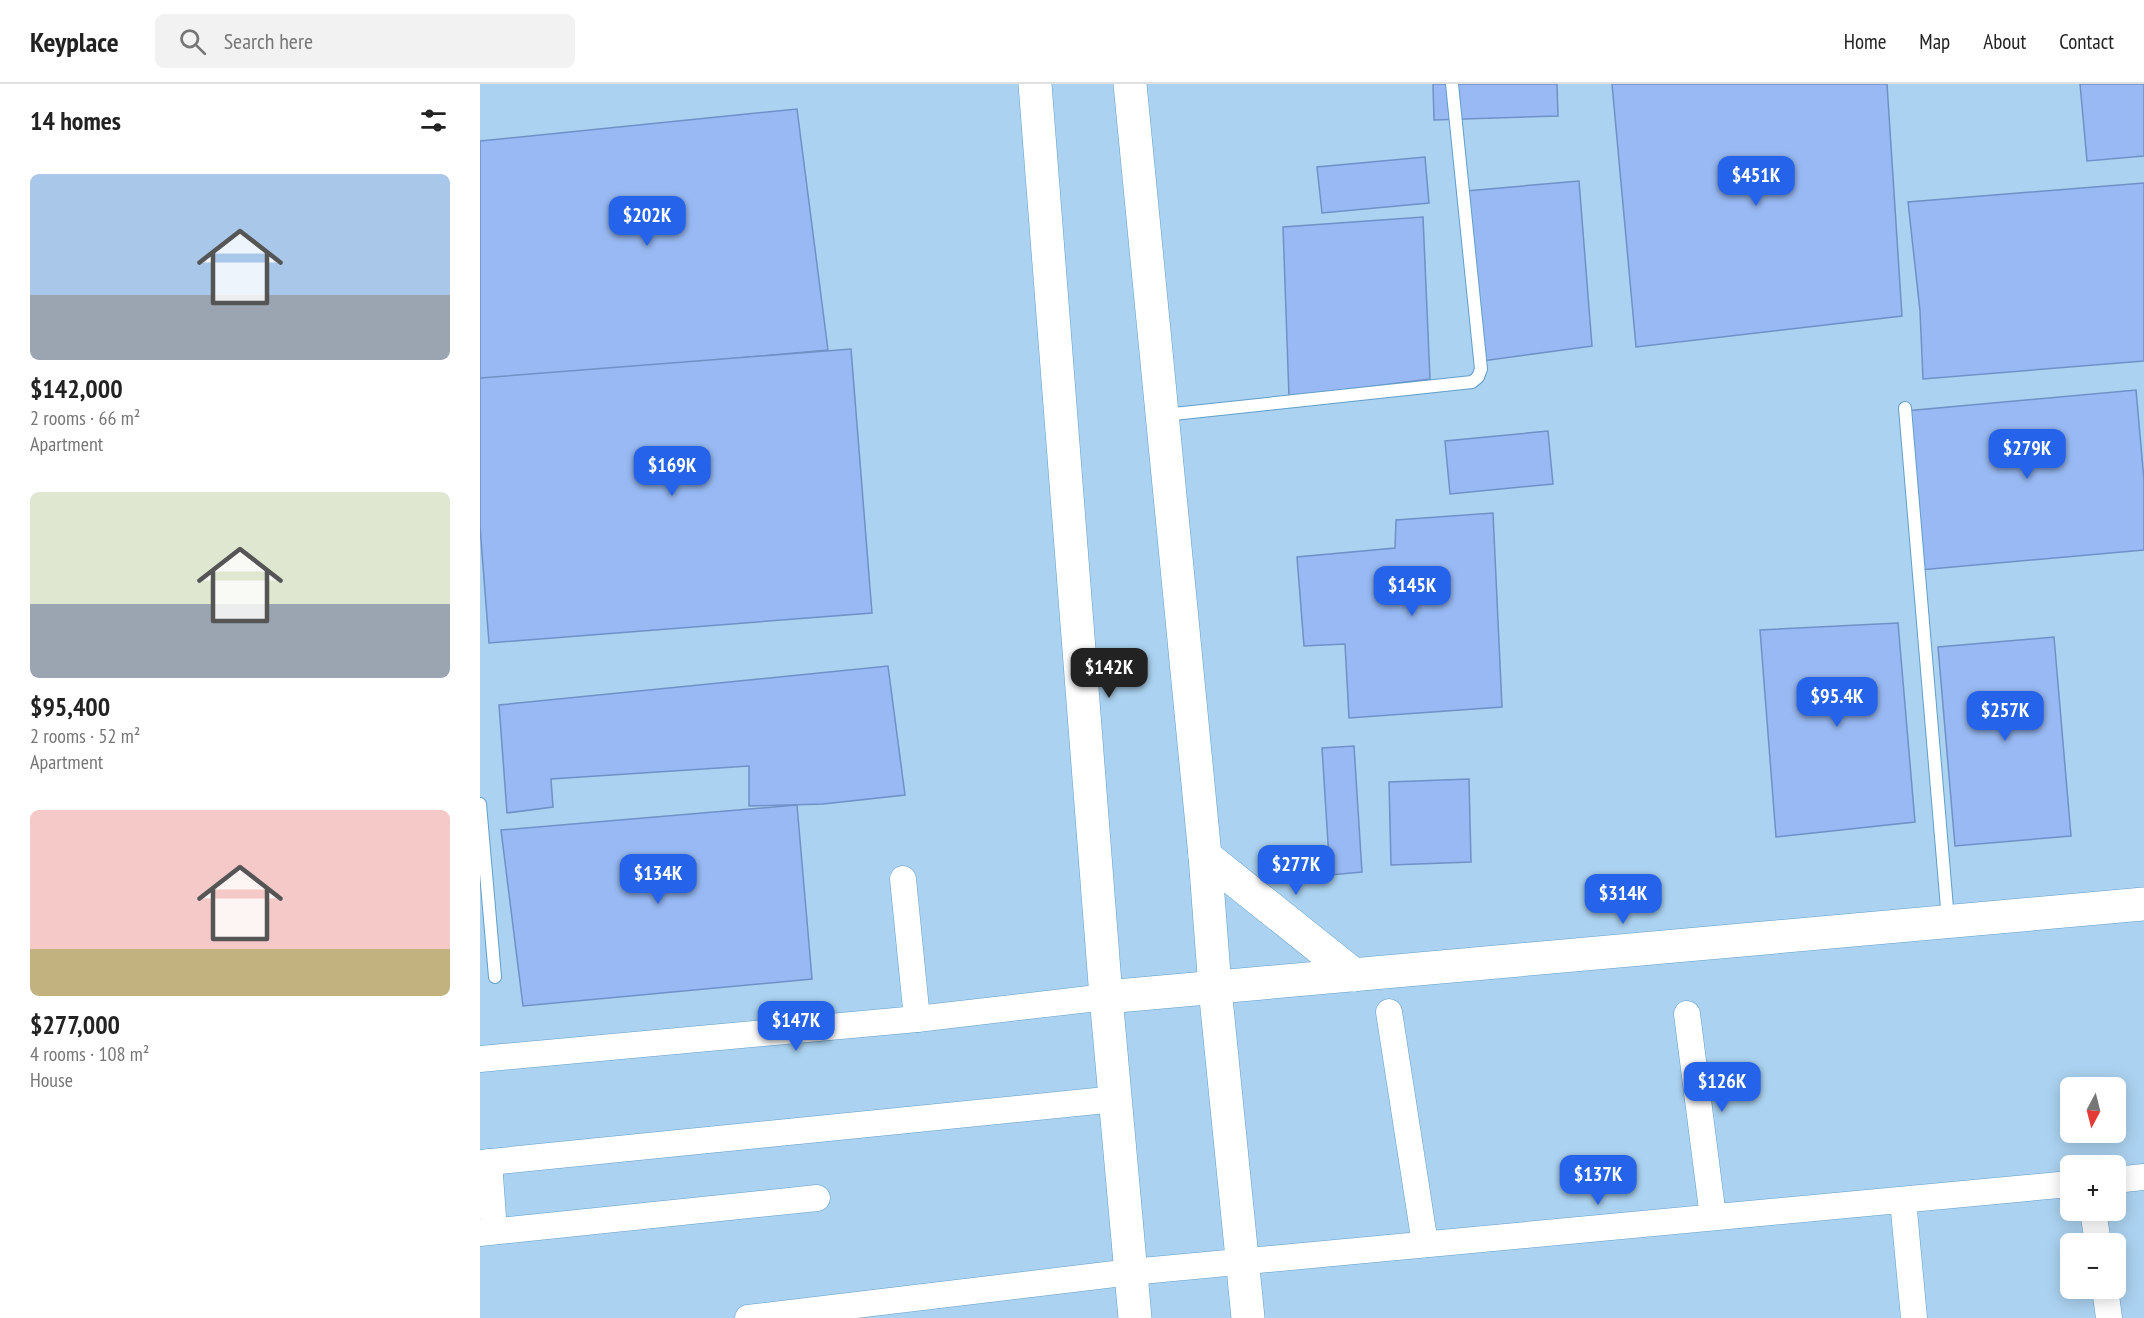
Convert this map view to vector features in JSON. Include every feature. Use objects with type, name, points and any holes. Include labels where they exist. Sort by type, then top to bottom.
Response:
[{"type":"street","points":[[1035,84],[1106,997],[1135,1318]]},
{"type":"street","points":[[1130,84],[1248,1318]]},
{"type":"street","points":[[1205,856],[1354,975]]},
{"type":"street","points":[[903,879],[917,1019]]},
{"type":"street","points":[[480,1059],[917,1019],[1106,997],[2144,904]]},
{"type":"street","points":[[1389,1012],[1425,1244]]},
{"type":"street","points":[[1687,1014],[1713,1217]]},
{"type":"street","points":[[817,1198],[487,1232],[484,1162],[1116,1099]]},
{"type":"street","points":[[2126,1179],[2144,1177]]},
{"type":"street","points":[[748,1318],[1131,1272],[2060,1185]]},
{"type":"street","points":[[1903,1200],[1914,1318]]},
{"type":"street","points":[[2106,1299],[2109,1318]]},
{"type":"lane","points":[[1163,415],[1472,382],[1478,377],[1481,369],[1452,84]]},
{"type":"lane","points":[[1905,408],[1948,921]]},
{"type":"lane","points":[[480,804],[495,977]]},
{"type":"shaded area","points":[[480,84],[2144,84],[2144,1318],[480,1318]]},
{"type":"building","points":[[1433,84],[1557,84],[1558,116],[1434,120]]},
{"type":"building","points":[[1612,84],[1887,84],[1902,316],[1636,347]]},
{"type":"building","points":[[2080,84],[2144,84],[2144,156],[2087,161]]},
{"type":"building","points":[[797,109],[828,350],[480,381],[480,141]]},
{"type":"building","points":[[1425,157],[1429,203],[1322,213],[1317,167]]},
{"type":"building","points":[[1579,181],[1592,346],[1475,362],[1466,191]]},
{"type":"building","points":[[2144,183],[2144,361],[1923,379],[1920,311],[1908,202]]},
{"type":"building","points":[[1423,217],[1430,379],[1289,397],[1283,227]]},
{"type":"building","points":[[851,349],[872,613],[489,643],[480,527],[480,378]]},
{"type":"building","points":[[2136,390],[2144,480],[2144,550],[1920,570],[1905,411]]},
{"type":"building","points":[[1548,431],[1553,484],[1450,494],[1445,441]]},
{"type":"building","points":[[1493,513],[1502,707],[1349,718],[1345,644],[1304,646],[1297,557],[1395,548],[1396,520]]},
{"type":"building","points":[[1898,623],[1915,822],[1776,837],[1760,630]]},
{"type":"building","points":[[2054,637],[2071,836],[1955,846],[1938,647]]},
{"type":"building","points":[[888,666],[905,795],[823,804],[749,806],[749,766],[551,779],[553,807],[507,813],[499,705]]},
{"type":"building","points":[[1354,746],[1362,872],[1330,875],[1322,748]]},
{"type":"building","points":[[1469,779],[1471,862],[1391,865],[1389,782]]},
{"type":"building","points":[[797,805],[812,979],[523,1006],[501,830]]}]
